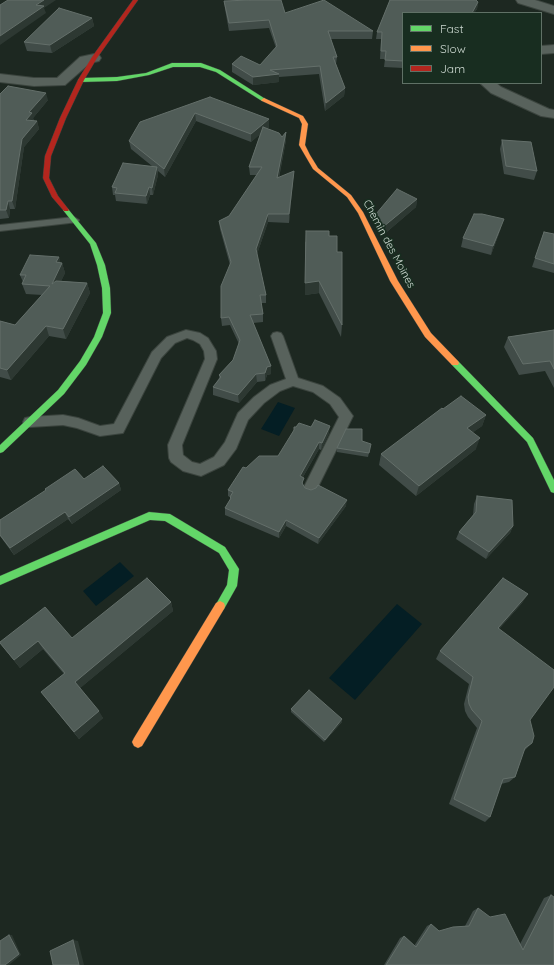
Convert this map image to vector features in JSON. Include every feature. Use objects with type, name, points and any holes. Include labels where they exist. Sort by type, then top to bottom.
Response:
[{"type":"street","points":[[0,450],[61,392],[83,363],[98,337],[106,313],[106,288],[101,265],[92,243],[55,197],[46,178],[48,156],[63,118],[94,58],[136,0]]},
{"type":"street","points":[[522,0],[554,10]]},
{"type":"street","points":[[542,50],[554,49]]},
{"type":"street","points":[[0,78],[34,82],[60,82],[85,60],[94,58]]},
{"type":"street","name":"Chemin des Moines","points":[[82,80],[117,79],[146,74],[172,65],[201,65],[218,71],[264,100],[293,112],[301,117],[305,124],[302,145],[307,155],[316,170],[349,196],[361,212],[394,281],[428,335],[530,440],[554,489]]},
{"type":"street","points":[[488,84],[496,90],[554,114]]},
{"type":"street","points":[[0,581],[149,516],[167,516],[222,550],[234,569],[232,586],[138,742]]},
{"type":"lane","points":[[0,228],[74,220]]},
{"type":"lane","points":[[30,422],[63,420],[78,423],[100,431],[118,429],[156,355],[171,340],[186,334],[196,336],[204,341],[210,351],[211,359],[175,446],[176,458],[188,467],[201,470],[219,461],[231,445],[243,417],[275,388],[293,381],[318,389],[335,401],[346,416],[310,489]]},
{"type":"lane","points":[[277,336],[293,381]]},
{"type":"water","points":[[278,402],[295,408],[279,436],[261,429]]},
{"type":"water","points":[[120,562],[134,576],[96,606],[83,591]]},
{"type":"water","points":[[397,604],[422,624],[355,700],[329,678]]},
{"type":"building","points":[[8,0],[44,0],[36,5],[44,6],[0,36],[0,5]]},
{"type":"building","points":[[281,0],[285,13],[324,0],[373,31],[328,31],[337,57],[333,57],[345,88],[326,103],[320,66],[270,70],[279,74],[253,77],[232,64],[241,56],[260,65],[277,46],[269,20],[229,23],[224,1]]},
{"type":"building","points":[[390,0],[476,0],[478,2],[473,12],[402,12],[402,61],[385,60],[386,51],[381,51],[382,32],[377,32]]},
{"type":"building","points":[[59,8],[92,18],[50,45],[24,42]]},
{"type":"building","points":[[8,86],[46,93],[29,112],[32,113],[26,120],[37,121],[22,139],[12,201],[8,201],[6,210],[0,210],[0,94]]},
{"type":"building","points":[[210,97],[269,119],[251,134],[195,113],[164,169],[129,141],[140,122]]},
{"type":"building","points":[[263,127],[279,133],[282,137],[286,132],[277,178],[294,171],[289,214],[268,214],[256,249],[266,295],[260,295],[263,314],[250,315],[271,366],[267,367],[265,373],[256,374],[238,395],[213,387],[221,377],[219,375],[233,360],[240,340],[229,317],[221,318],[221,286],[231,262],[219,221],[229,216],[262,167],[249,167]]},
{"type":"building","points":[[502,140],[531,142],[537,171],[506,166]]},
{"type":"building","points":[[123,163],[157,167],[152,188],[149,187],[146,196],[115,193],[117,188],[112,187]]},
{"type":"building","points":[[397,189],[417,199],[383,227],[376,214]]},
{"type":"building","points":[[474,214],[482,214],[504,219],[493,246],[463,238]]},
{"type":"building","points":[[306,231],[329,231],[329,236],[337,236],[337,252],[342,252],[342,325],[319,281],[305,283]]},
{"type":"building","points":[[544,232],[554,234],[554,264],[535,258]]},
{"type":"building","points":[[30,255],[59,257],[56,262],[62,263],[52,284],[56,281],[87,283],[63,329],[46,326],[7,370],[0,368],[0,321],[15,325],[50,286],[22,284],[26,275],[20,275]]},
{"type":"building","points":[[554,330],[554,369],[550,361],[523,364],[508,337]]},
{"type":"building","points":[[461,396],[486,415],[467,428],[480,438],[419,486],[381,454],[442,408],[443,409]]},
{"type":"building","points":[[315,420],[330,426],[322,443],[319,442],[300,476],[304,478],[302,483],[305,488],[311,490],[316,488],[318,485],[347,500],[319,538],[286,520],[279,532],[225,508],[233,492],[228,490],[243,467],[246,468],[259,456],[278,456],[294,430],[294,427],[296,427],[299,423],[311,427]]},
{"type":"building","points":[[346,429],[362,429],[362,441],[371,444],[369,453],[337,448]]},
{"type":"building","points":[[103,466],[119,483],[69,517],[65,512],[10,548],[0,535],[0,520],[75,469],[84,479]]},
{"type":"building","points":[[477,496],[512,500],[513,526],[489,552],[459,532],[476,512]]},
{"type":"building","points":[[147,578],[171,602],[75,682],[99,711],[74,732],[41,692],[65,673],[38,641],[14,660],[0,642],[45,607],[72,638]]},
{"type":"building","points":[[503,578],[528,594],[498,628],[554,670],[554,687],[530,720],[534,736],[532,743],[525,748],[515,777],[503,779],[490,817],[454,799],[482,721],[472,710],[469,704],[468,697],[473,677],[440,651]]},
{"type":"building","points":[[309,690],[342,719],[325,740],[291,709]]},
{"type":"building","points":[[551,895],[554,897],[554,965],[386,965],[404,936],[416,947],[431,924],[439,931],[453,927],[469,926],[478,908],[490,917],[505,914],[523,950]]},
{"type":"building","points":[[9,935],[19,954],[5,965],[0,965],[0,941]]},
{"type":"building","points":[[73,940],[79,965],[53,965],[50,951]]},
{"type":"traffic: fast","points":[[81,80],[117,79],[147,74],[172,65],[201,65],[218,71],[264,100]]},
{"type":"traffic: fast","points":[[0,450],[61,392],[83,363],[98,337],[107,313],[106,288],[101,265],[93,243],[66,210]]},
{"type":"traffic: fast","points":[[455,363],[530,440],[554,489]]},
{"type":"traffic: fast","points":[[0,581],[149,516],[167,517],[222,550],[234,569],[232,586],[220,606]]},
{"type":"traffic: slow","points":[[264,100],[301,117],[305,124],[302,145],[307,155],[316,169],[349,196],[361,213],[394,281],[428,335],[455,363]]},
{"type":"traffic: slow","points":[[138,742],[220,606]]},
{"type":"traffic: jam","points":[[66,210],[55,197],[46,178],[48,156],[63,118],[81,80],[94,58],[136,0]]}]
